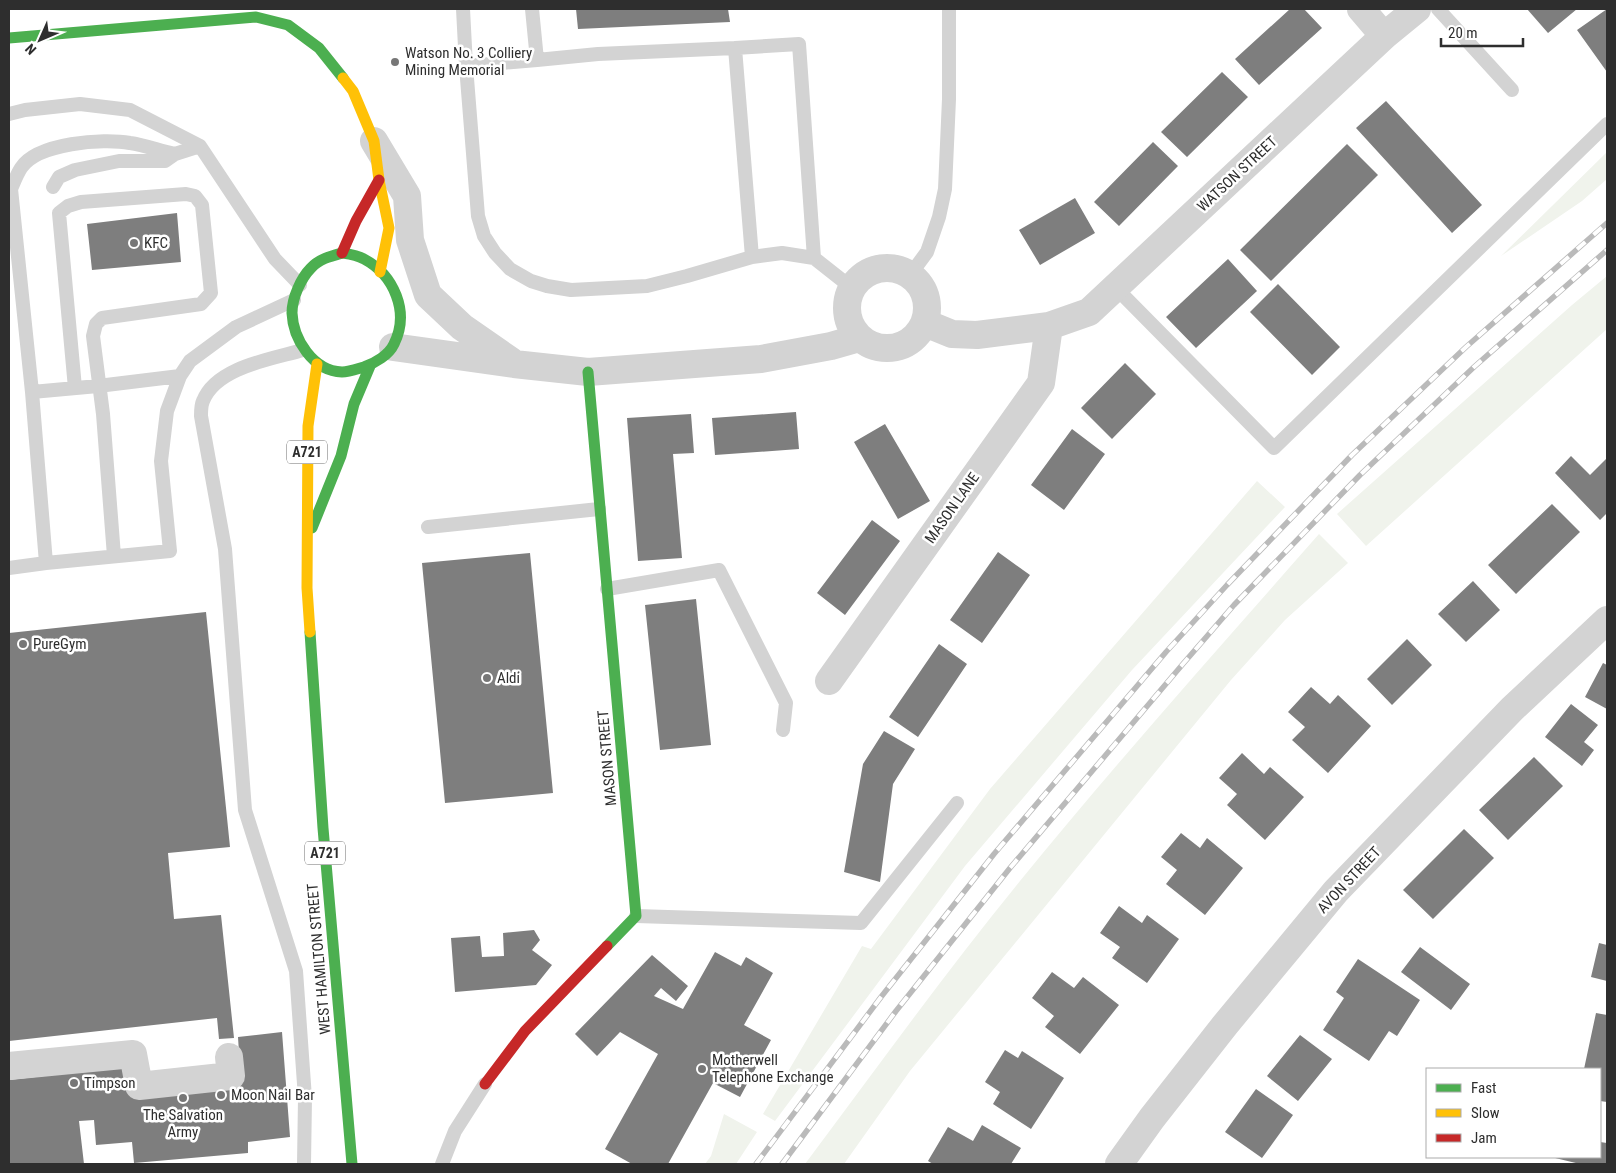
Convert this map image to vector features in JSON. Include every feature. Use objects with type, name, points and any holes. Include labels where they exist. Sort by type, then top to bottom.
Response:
[{"type":"main road","points":[[9,38],[256,17],[288,25],[319,48],[353,90],[374,140],[379,180],[389,228],[380,272]]},
{"type":"main road","points":[[342,253],[356,221],[379,180]]},
{"type":"main road","points":[[298,292],[311,268],[326,257],[342,253],[362,257],[390,282],[399,298],[400,329],[393,347]]},
{"type":"main road","name":"A721","points":[[298,292],[292,311],[296,329],[303,350],[317,364],[342,372],[370,366],[393,347]]},
{"type":"main road","name":"WEST HAMILTON STREET","points":[[317,364],[308,426],[307,588],[323,828],[352,1164]]},
{"type":"main road","name":"WEST HAMILTON STREET","points":[[306,541],[341,456],[354,404],[370,366]]},
{"type":"main road","name":"MASON STREET","points":[[588,372],[636,916]]},
{"type":"main road","points":[[484,1084],[525,1031],[636,916]]},
{"type":"street","points":[[1361,9],[1384,36]]},
{"type":"street","name":"WATSON STREET","points":[[925,323],[952,334],[977,335],[1049,326],[1089,312],[1384,36],[1417,9]]},
{"type":"street","points":[[374,140],[407,196],[410,240],[428,294],[462,327],[514,364]]},
{"type":"street","points":[[885,268],[898,269],[910,275],[920,284],[926,296],[928,310],[925,323],[919,334],[909,343],[896,348],[883,349],[870,346],[859,338],[851,327],[847,314],[847,301],[852,288],[860,278],[872,271],[885,268]]},
{"type":"street","name":"MASON LANE","points":[[830,681],[1041,383],[1049,326]]},
{"type":"street","points":[[393,347],[588,372],[761,359],[831,346],[859,338]]},
{"type":"street","name":"AVON STREET","points":[[1119,1164],[1152,1118],[1225,1025],[1336,891],[1512,709],[1607,620]]},
{"type":"street","points":[[9,1066],[133,1054],[139,1086],[231,1076],[229,1057]]},
{"type":"lane","points":[[463,9],[478,216],[484,236],[495,253],[510,270],[530,281],[571,290],[646,286],[752,257],[782,254],[814,258],[852,288]]},
{"type":"lane","points":[[532,9],[537,60]]},
{"type":"lane","points":[[910,275],[927,252],[939,217],[945,189],[949,99],[949,9]]},
{"type":"lane","points":[[1438,9],[1512,90]]},
{"type":"lane","points":[[466,66],[598,54],[799,44],[814,258]]},
{"type":"lane","points":[[734,48],[752,257]]},
{"type":"lane","points":[[9,114],[25,110],[80,104],[130,110],[200,146],[298,292],[236,327],[190,361],[180,376],[166,412],[161,461],[170,551],[9,568]]},
{"type":"lane","points":[[1115,288],[1274,448],[1607,124]]},
{"type":"lane","points":[[46,564],[32,392],[15,284],[11,189],[21,167],[39,153],[67,144],[91,142],[129,143],[175,154]]},
{"type":"lane","points":[[53,187],[59,177],[75,170],[119,161],[165,161],[175,154],[200,146]]},
{"type":"lane","points":[[75,388],[59,213],[62,209],[81,202],[186,194],[194,196],[202,205],[211,293],[202,304],[102,318],[96,324],[93,336],[103,414],[114,556]]},
{"type":"lane","points":[[303,350],[250,365],[229,374],[209,390],[202,402],[201,416],[225,549],[245,810],[296,971],[306,1098],[304,1164]]},
{"type":"lane","points":[[32,392],[180,376]]},
{"type":"lane","points":[[428,527],[599,508]]},
{"type":"lane","points":[[608,589],[719,570],[786,703],[784,730]]},
{"type":"lane","points":[[636,916],[862,923],[956,802]]},
{"type":"lane","points":[[442,1164],[455,1131],[484,1084]]},
{"type":"shaded area","points":[[1607,152],[1607,179],[1582,201],[1501,256]]},
{"type":"shaded area","points":[[1607,276],[1607,329],[1366,546],[1337,514]]},
{"type":"shaded area","points":[[1257,481],[1285,507],[1132,670],[965,866],[775,1121],[763,1114],[862,946],[871,949],[990,789]]},
{"type":"shaded area","points":[[1319,534],[1348,563],[1285,620],[1231,680],[910,1071],[844,1164],[805,1164],[938,986],[1020,881],[1130,750]]},
{"type":"shaded area","points":[[724,1114],[757,1132],[736,1164],[705,1164],[711,1156]]},
{"type":"building","points":[[576,9],[728,9],[730,22],[578,29]]},
{"type":"building","points":[[1290,9],[1304,9],[1322,28],[1259,85],[1235,59]]},
{"type":"building","points":[[1527,9],[1577,9],[1548,33]]},
{"type":"building","points":[[1607,9],[1607,72],[1577,30]]},
{"type":"building","points":[[1222,72],[1248,97],[1187,157],[1161,132]]},
{"type":"building","points":[[1386,101],[1482,205],[1452,233],[1356,128]]},
{"type":"building","points":[[1153,142],[1178,166],[1119,226],[1094,202]]},
{"type":"building","points":[[1347,144],[1378,175],[1271,281],[1240,250]]},
{"type":"building","points":[[1075,198],[1095,233],[1040,265],[1019,230]]},
{"type":"building","name":"KFC","points":[[177,213],[181,262],[92,270],[87,224]]},
{"type":"building","points":[[1228,259],[1257,291],[1196,348],[1166,317]]},
{"type":"building","points":[[1278,284],[1340,347],[1312,375],[1250,312]]},
{"type":"building","points":[[1125,363],[1156,394],[1112,439],[1081,408]]},
{"type":"building","points":[[796,412],[799,449],[715,455],[712,418]]},
{"type":"building","points":[[691,414],[694,453],[673,454],[682,558],[638,561],[627,418]]},
{"type":"building","points":[[885,424],[930,501],[898,519],[854,442]]},
{"type":"building","points":[[1072,429],[1105,454],[1064,510],[1031,485]]},
{"type":"building","points":[[1571,456],[1590,475],[1607,458],[1607,513],[1600,520],[1555,473]]},
{"type":"building","points":[[1552,504],[1580,532],[1516,594],[1488,565]]},
{"type":"building","points":[[872,520],[900,541],[845,615],[817,593]]},
{"type":"building","points":[[998,552],[1030,575],[982,643],[950,620]]},
{"type":"building","name":"Aldi","points":[[530,553],[553,793],[445,803],[422,563]]},
{"type":"building","points":[[1473,581],[1500,610],[1466,642],[1438,614]]},
{"type":"building","points":[[696,599],[711,745],[660,750],[645,605]]},
{"type":"building","points":[[206,612],[230,847],[168,853],[174,919],[221,915],[234,1038],[219,1039],[217,1018],[9,1041],[9,633]]},
{"type":"building","points":[[1407,639],[1432,665],[1392,705],[1367,679]]},
{"type":"building","points":[[939,644],[967,664],[918,737],[889,717]]},
{"type":"building","points":[[1603,663],[1607,665],[1607,709],[1585,697]]},
{"type":"building","points":[[1311,687],[1330,704],[1338,695],[1371,726],[1328,773],[1292,740],[1305,727],[1288,712]]},
{"type":"building","points":[[1571,704],[1598,725],[1584,742],[1594,750],[1582,766],[1545,737]]},
{"type":"building","points":[[884,731],[915,749],[893,784],[880,882],[844,872],[863,764]]},
{"type":"building","points":[[1242,753],[1264,774],[1270,767],[1304,797],[1265,840],[1227,805],[1237,794],[1219,778]]},
{"type":"building","points":[[1534,757],[1563,786],[1508,840],[1479,810]]},
{"type":"building","points":[[1464,829],[1494,858],[1433,919],[1403,890]]},
{"type":"building","points":[[1181,833],[1200,848],[1207,838],[1243,868],[1205,915],[1166,884],[1177,870],[1161,857]]},
{"type":"building","points":[[1119,906],[1142,923],[1147,915],[1179,939],[1147,983],[1112,958],[1120,947],[1100,933]]},
{"type":"building","points":[[534,930],[540,940],[532,950],[552,965],[536,985],[455,992],[451,938],[480,936],[482,957],[504,956],[503,933]]},
{"type":"building","points":[[1599,943],[1607,945],[1607,981],[1591,977]]},
{"type":"building","points":[[1420,947],[1470,984],[1451,1010],[1401,972]]},
{"type":"building","name":"Motherwell Telephone Exchange","points":[[715,952],[741,966],[746,957],[773,973],[744,1025],[771,1040],[740,1097],[713,1083],[668,1164],[632,1164],[605,1149],[658,1054],[620,1032],[597,1056],[575,1034],[652,955],[688,986],[676,1001],[661,988],[654,996],[683,1009]]},
{"type":"building","points":[[1358,959],[1420,1000],[1397,1036],[1389,1031],[1369,1061],[1323,1030],[1344,998],[1336,992]]},
{"type":"building","points":[[1052,972],[1074,988],[1083,977],[1119,1005],[1080,1054],[1045,1027],[1054,1016],[1032,998]]},
{"type":"building","points":[[1596,1013],[1607,1015],[1607,1102],[1601,1101],[1601,1068],[1584,1068]]},
{"type":"building","points":[[282,1032],[290,1137],[248,1142],[248,1153],[134,1163],[132,1142],[96,1145],[94,1120],[79,1121],[84,1164],[9,1164],[9,1080],[133,1066],[136,1095],[241,1085],[238,1037]]},
{"type":"building","points":[[1300,1035],[1332,1059],[1298,1101],[1267,1076]]},
{"type":"building","points":[[1005,1050],[1018,1058],[1022,1051],[1064,1078],[1031,1129],[993,1104],[1000,1092],[985,1082]]},
{"type":"building","points":[[1256,1089],[1293,1115],[1262,1158],[1225,1132]]},
{"type":"building","points":[[982,1125],[1021,1148],[1011,1164],[933,1164],[928,1161],[948,1127],[973,1141]]},
{"type":"building","points":[[1601,1142],[1607,1143],[1607,1164],[1580,1164],[1555,1158],[1601,1158]]},
{"type":"railway","points":[[756,1164],[881,997],[994,854],[1166,652],[1227,585],[1352,455],[1466,347],[1607,223]]},
{"type":"railway","points":[[782,1164],[896,1011],[1010,868],[1234,605],[1360,475],[1474,367],[1607,250]]},
{"type":"traffic: fast","points":[[9,38],[256,17],[288,25],[319,48],[343,78]]},
{"type":"traffic: fast","points":[[342,253],[364,259],[384,275],[391,284],[396,296],[400,319],[399,332],[392,348],[385,355],[364,367],[342,372],[322,366],[306,352],[296,333],[292,313],[295,295],[307,272],[321,260],[342,253]]},
{"type":"traffic: fast","points":[[312,528],[341,456],[354,404],[370,366]]},
{"type":"traffic: fast","points":[[588,372],[636,916],[607,946]]},
{"type":"traffic: fast","points":[[310,632],[323,828],[352,1164]]},
{"type":"traffic: slow","points":[[343,78],[353,91],[374,141],[379,180],[389,228],[380,272]]},
{"type":"traffic: slow","points":[[310,632],[307,588],[308,426],[317,364]]},
{"type":"traffic: jam","points":[[342,253],[356,221],[379,180]]},
{"type":"traffic: jam","points":[[485,1084],[525,1031],[607,946]]},
{"type":"place","name":"Watson No. 3 Colliery Mining Memorial","points":[[395,62]]},
{"type":"place","name":"KFC","points":[[134,243]]},
{"type":"place","name":"PureGym","points":[[23,644]]},
{"type":"place","name":"Aldi","points":[[487,678]]},
{"type":"place","name":"Motherwell Telephone Exchange","points":[[702,1069]]},
{"type":"place","name":"Timpson","points":[[74,1083]]},
{"type":"place","name":"Moon Nail Bar","points":[[221,1095]]},
{"type":"place","name":"The Salvation Army","points":[[183,1098]]}]
